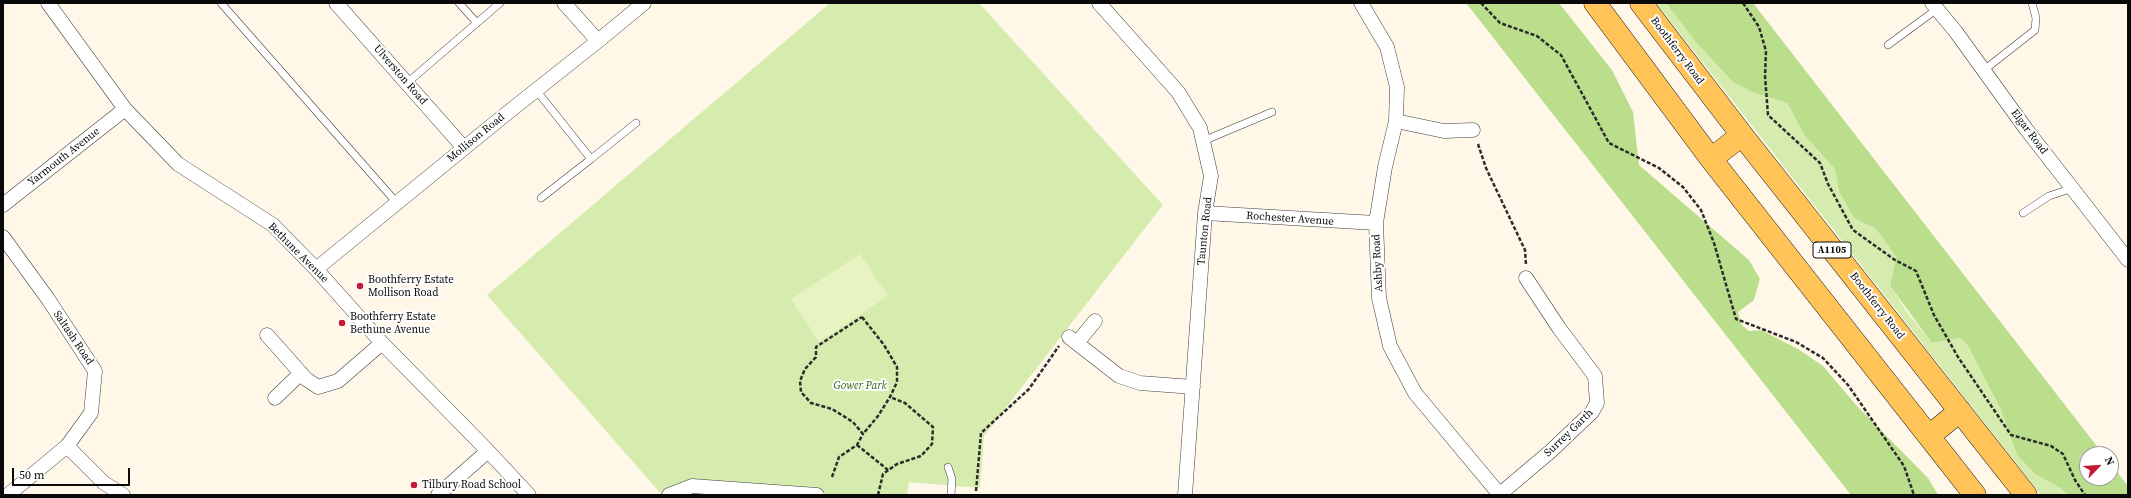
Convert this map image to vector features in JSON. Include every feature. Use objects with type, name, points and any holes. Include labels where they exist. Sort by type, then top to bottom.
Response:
[{"type":"main road","points":[[1595,3],[1711,159],[1975,495]]},
{"type":"main road","name":"Boothferry Road","points":[[1641,3],[1742,135],[2026,495]]},
{"type":"main road","points":[[1711,159],[1742,135]]},
{"type":"main road","points":[[1929,436],[1960,411]]},
{"type":"street","name":"Bethune Avenue","points":[[48,3],[125,109],[178,164],[273,225],[316,269],[382,343],[529,495]]},
{"type":"street","name":"Ulverston Road","points":[[336,3],[464,148]]},
{"type":"street","points":[[564,3],[598,42]]},
{"type":"street","name":"Mollison Road","points":[[316,269],[536,90],[598,42],[644,3]]},
{"type":"street","name":"Taunton Road","points":[[1099,3],[1178,92],[1200,128],[1211,176],[1205,213],[1185,495]]},
{"type":"street","name":"Ashby Road","points":[[1361,3],[1387,47],[1397,87],[1396,121],[1385,167],[1376,223],[1379,298],[1390,346],[1415,392],[1500,495]]},
{"type":"street","name":"Elgar Road","points":[[1935,6],[1984,70],[2026,130],[2128,260]]},
{"type":"street","name":"Yarmouth Avenue","points":[[3,205],[125,109]]},
{"type":"street","points":[[1396,121],[1444,131],[1473,130]]},
{"type":"street","name":"Rochester Avenue","points":[[1205,213],[1376,223]]},
{"type":"street","name":"Saltash Road","points":[[3,238],[48,299],[95,371],[91,413],[67,446],[8,495]]},
{"type":"street","name":"Surrey Garth","points":[[1500,495],[1551,452],[1592,412],[1597,403],[1595,376],[1559,328],[1526,278]]},
{"type":"street","points":[[1095,321],[1073,340],[1119,376],[1140,383],[1193,387]]},
{"type":"street","points":[[267,335],[301,373],[318,387],[338,381],[382,343]]},
{"type":"street","points":[[275,398],[301,373]]},
{"type":"street","points":[[67,446],[104,483],[123,495]]},
{"type":"street","points":[[438,495],[488,451]]},
{"type":"street","points":[[669,495],[692,486],[817,495]]},
{"type":"lane","points":[[221,3],[397,202]]},
{"type":"lane","points":[[459,3],[477,23]]},
{"type":"lane","points":[[407,83],[500,3]]},
{"type":"lane","points":[[1984,70],[2035,30],[2036,18],[2032,3]]},
{"type":"lane","points":[[1888,45],[1935,6]]},
{"type":"lane","points":[[536,90],[590,159]]},
{"type":"lane","points":[[1203,141],[1272,112]]},
{"type":"lane","points":[[541,198],[636,123]]},
{"type":"lane","points":[[2023,213],[2049,196],[2072,188]]},
{"type":"lane","points":[[948,467],[952,479],[951,495]]},
{"type":"path","points":[[1481,3],[1500,23],[1537,36],[1561,55],[1609,143],[1659,168],[1683,187],[1701,210],[1704,217],[1714,243],[1736,319],[1796,342],[1823,358],[1848,385],[1904,466],[1914,495]]},
{"type":"path","points":[[1743,3],[1759,27],[1766,51],[1765,76],[1768,115],[1820,163],[1828,184],[1853,230],[1890,257],[1916,271],[1934,315],[1958,357],[2012,435],[2051,446],[2063,454],[2074,480],[2085,495]]},
{"type":"path","points":[[1473,130],[1486,168],[1525,250],[1526,278]]},
{"type":"path","points":[[832,477],[839,457],[857,445],[863,434],[878,416],[890,397],[897,382],[896,367],[884,344],[862,317],[816,347],[816,356],[805,369],[800,381],[801,392],[811,403],[832,409],[853,422],[863,434]]},
{"type":"path","points":[[976,491],[981,433],[1029,389],[1055,351],[1073,340]]},
{"type":"path","points":[[878,495],[883,474],[897,464],[921,456],[932,444],[934,427],[905,403],[890,397]]},
{"type":"path","points":[[857,445],[888,470]]},
{"type":"green space","name":"Gower Park","points":[[830,3],[979,3],[1163,205],[984,436],[980,488],[909,482],[907,495],[662,495],[487,295]]},
{"type":"green space","points":[[1466,3],[1559,3],[1612,70],[1633,112],[1639,165],[1749,260],[1760,279],[1754,300],[1738,312],[1741,324],[1749,331],[1761,330],[1798,349],[1823,366],[1856,405],[1928,478],[1938,495],[1851,495]]},
{"type":"green space","points":[[1656,3],[1666,3],[1695,41],[1755,93],[1787,103],[1805,136],[1835,169],[1839,192],[1854,218],[1876,229],[1896,257],[1890,286],[1907,312],[1932,343],[1960,338],[1968,346],[2001,410],[2017,455],[2035,474],[2060,488],[2068,495],[2041,495]]},
{"type":"green space","points":[[1666,3],[1753,3],[2097,446],[2079,446],[2079,486],[2119,486],[2119,474],[2128,486],[2128,495],[2068,495],[2060,488],[2035,474],[2017,455],[2001,410],[1968,346],[1960,338],[1932,343],[1890,286],[1896,257],[1876,229],[1854,218],[1839,192],[1835,169],[1805,136],[1787,103],[1755,93],[1734,83],[1695,41]]},
{"type":"green space","points":[[860,254],[888,296],[819,342],[791,299]]},
{"type":"place","name":"Boothferry Estate Mollison Road","points":[[360,286]]},
{"type":"place","name":"Boothferry Estate Bethune Avenue","points":[[342,323]]},
{"type":"place","name":"Tilbury Road School","points":[[414,485]]}]
